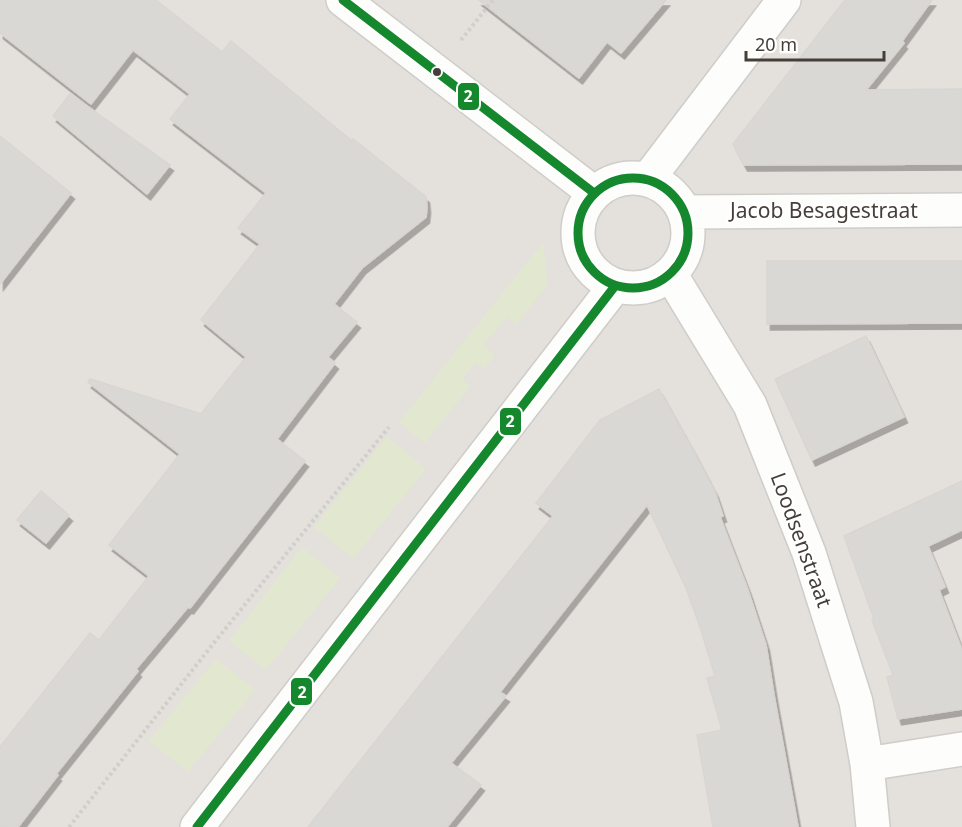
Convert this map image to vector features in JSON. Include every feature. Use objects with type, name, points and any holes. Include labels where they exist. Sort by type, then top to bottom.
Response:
[{"type":"street","points":[[344,0],[594,193]]},
{"type":"street","points":[[648,179],[784,0]]},
{"type":"street","points":[[618,179],[648,179],[670,191],[685,212],[690,235],[684,257],[671,275],[644,288],[615,286],[596,275],[582,256],[577,234],[581,212],[594,193],[618,179]]},
{"type":"street","name":"Jacob Besagestraat","points":[[685,212],[962,210]]},
{"type":"street","name":"Loodsenstraat","points":[[671,275],[750,405],[809,553],[856,702],[867,764],[873,827]]},
{"type":"street","points":[[197,827],[615,286]]},
{"type":"street","points":[[867,764],[962,749]]},
{"type":"path","points":[[435,71],[493,0]]},
{"type":"path","points":[[69,827],[388,427]]},
{"type":"shaded area","points":[[0,0],[962,0],[962,827],[0,827]]},
{"type":"green space","points":[[543,243],[548,284],[516,325],[507,317],[483,345],[495,355],[484,369],[475,362],[462,379],[470,386],[425,443],[399,422]]},
{"type":"green space","points":[[387,437],[426,469],[353,559],[314,527]]},
{"type":"green space","points":[[302,547],[340,578],[266,670],[229,641]]},
{"type":"green space","points":[[216,659],[255,690],[188,772],[149,741]]},
{"type":"building","points":[[0,0],[156,0],[222,52],[231,41],[352,141],[353,139],[426,197],[427,207],[426,217],[362,268],[334,304],[357,322],[328,357],[335,363],[277,439],[305,461],[190,608],[188,607],[136,669],[138,671],[56,774],[58,775],[18,827],[0,827],[0,747],[90,633],[99,640],[149,576],[109,545],[180,454],[88,382],[90,379],[201,414],[246,357],[201,320],[260,244],[238,228],[266,193],[170,119],[190,94],[133,50],[91,104],[0,33]]},
{"type":"building","points":[[479,0],[666,0],[621,53],[607,42],[579,78]]},
{"type":"building","points":[[845,0],[932,0],[902,41],[904,43],[866,90],[962,89],[962,164],[744,165],[733,144]]},
{"type":"building","points":[[70,94],[170,165],[147,194],[53,116]]},
{"type":"building","points":[[0,136],[71,193],[0,284]]},
{"type":"building","points":[[767,261],[962,261],[962,323],[767,324]]},
{"type":"building","points":[[866,336],[904,417],[812,460],[775,379]]},
{"type":"building","points":[[659,389],[715,492],[723,516],[720,517],[766,645],[798,827],[713,827],[697,735],[722,730],[707,678],[715,676],[686,588],[647,505],[500,692],[506,696],[451,763],[481,785],[447,827],[308,827],[553,516],[536,503],[600,420]]},
{"type":"building","points":[[962,481],[962,530],[928,546],[945,587],[939,590],[962,650],[962,709],[898,719],[887,677],[893,675],[844,536]]},
{"type":"building","points":[[41,491],[69,515],[46,543],[17,520]]},
{"type":"transit line","name":"2","points":[[343,0],[594,193]]},
{"type":"transit line","name":"2","points":[[633,178],[654,182],[672,194],[684,212],[688,233],[684,254],[672,272],[654,284],[633,288],[612,284],[594,272],[582,254],[578,233],[582,212],[594,194],[612,182],[633,178]]},
{"type":"transit line","name":"2","points":[[197,827],[615,286]]}]
